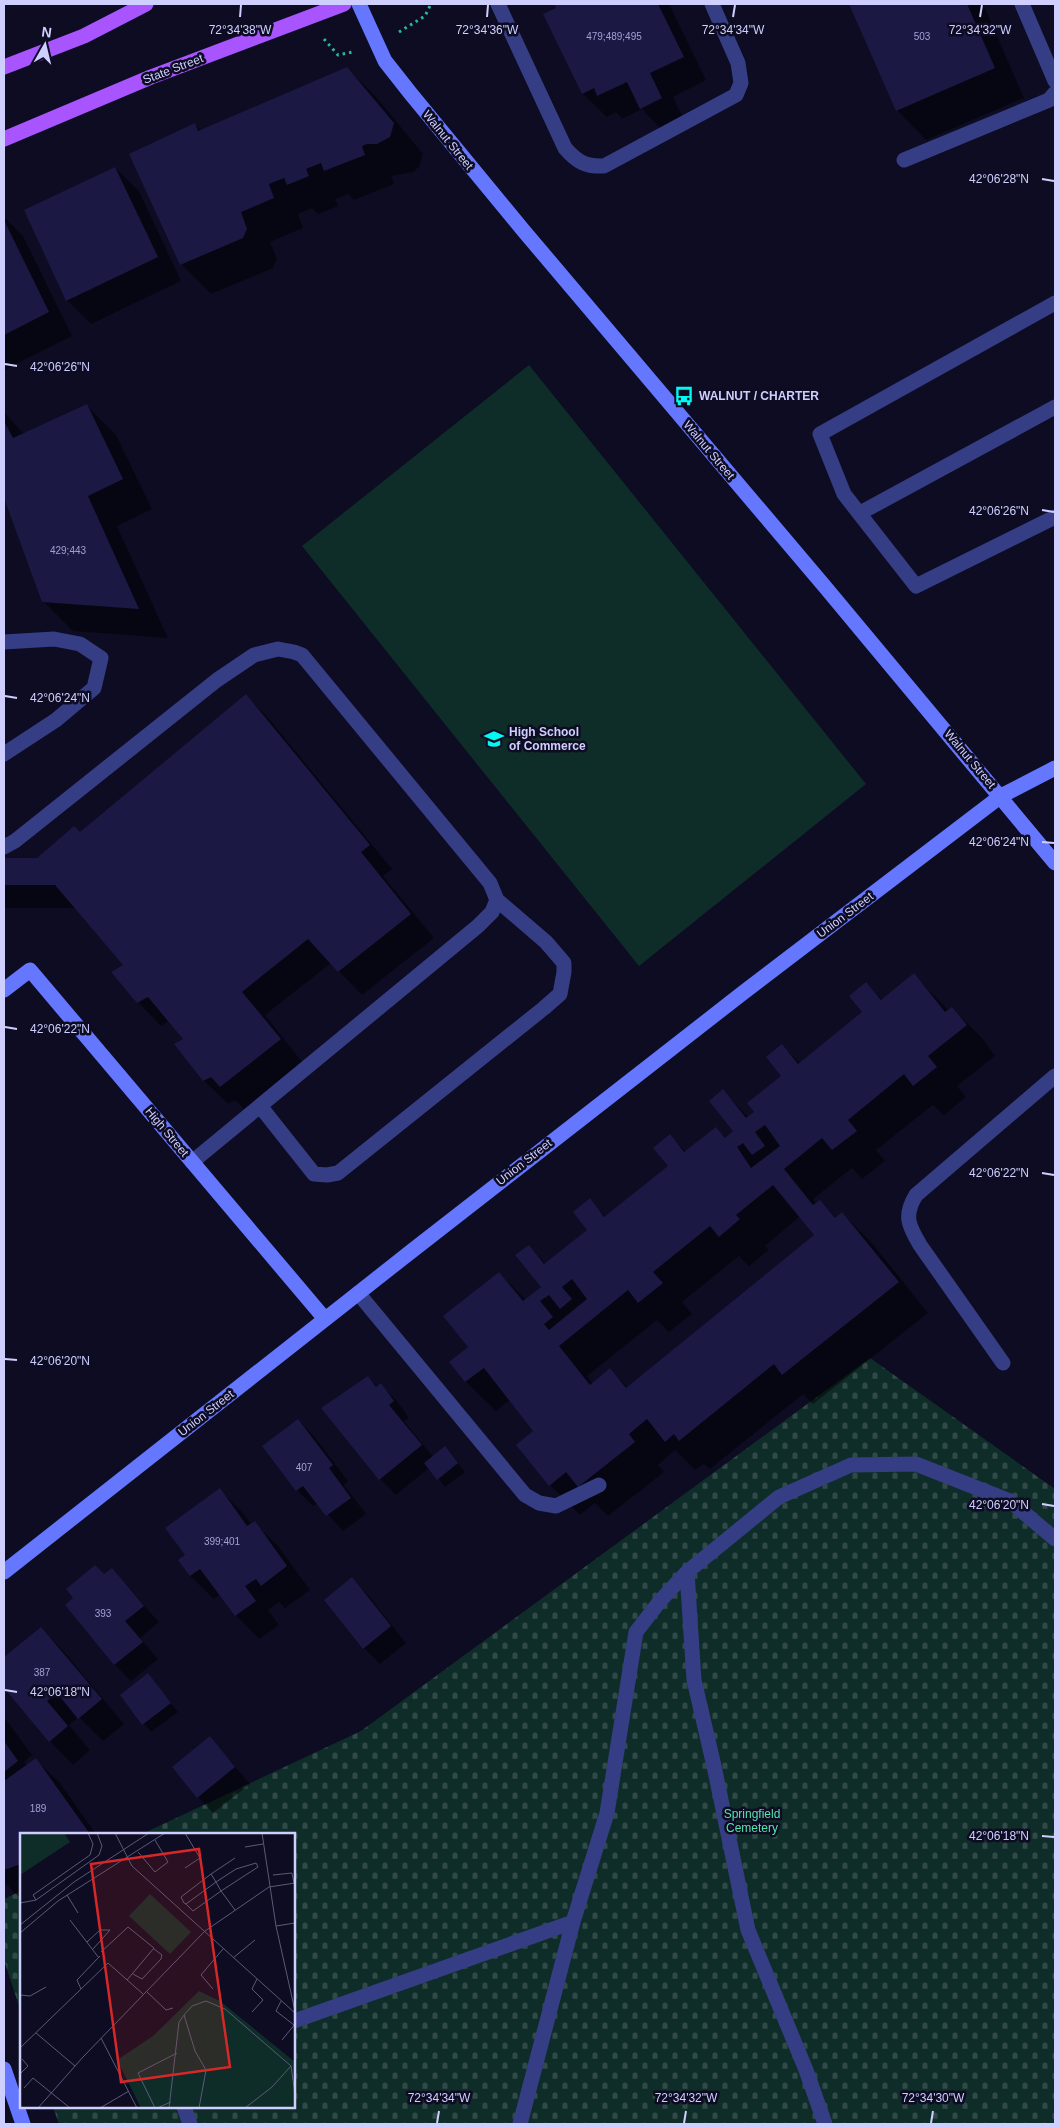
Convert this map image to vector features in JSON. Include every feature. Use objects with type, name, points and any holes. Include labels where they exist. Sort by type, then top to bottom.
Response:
[{"type":"main road","points":[[4,67],[84,36],[146,4]]},
{"type":"main road","name":"State Street","points":[[4,139],[151,77],[344,4]]},
{"type":"street","name":"Walnut Street","points":[[358,4],[385,61],[411,94],[553,266],[1055,863]]},
{"type":"street","name":"Union Street","points":[[4,1572],[623,1085],[1000,796],[1055,768]]},
{"type":"street","name":"High Street","points":[[4,990],[30,970],[325,1319]]},
{"type":"street","points":[[4,2069],[23,2124]]},
{"type":"lane","points":[[500,9],[565,148],[575,160],[590,166],[604,166],[736,94],[740,83],[738,63],[712,4]]},
{"type":"lane","points":[[1022,4],[1055,81]]},
{"type":"lane","points":[[904,160],[1049,100],[1055,93]]},
{"type":"lane","points":[[1055,303],[820,434],[844,494],[916,586],[1055,517]]},
{"type":"lane","points":[[860,513],[1055,407]]},
{"type":"lane","points":[[4,642],[54,639],[80,644],[101,658],[94,688],[56,720],[4,754]]},
{"type":"lane","points":[[4,847],[15,841],[217,680],[254,655],[278,649],[302,655],[490,883],[496,900],[546,942],[564,963],[564,972],[560,994],[338,1173],[327,1175],[314,1174],[260,1106]]},
{"type":"lane","points":[[192,1162],[478,926],[492,912],[496,900]]},
{"type":"lane","points":[[1003,1363],[920,1245],[909,1226],[909,1207],[916,1195],[1055,1076]]},
{"type":"lane","points":[[358,1293],[525,1495],[539,1503],[556,1506],[599,1485]]},
{"type":"lane","points":[[520,2124],[573,1922],[607,1813],[636,1632],[660,1601],[687,1572],[780,1497],[851,1465],[916,1464],[1010,1501],[1055,1539]]},
{"type":"lane","points":[[687,1572],[694,1680],[748,1930],[806,2070],[825,2124]]},
{"type":"lane","points":[[295,2021],[573,1922]]},
{"type":"lane","points":[[184,2108],[190,2124]]},
{"type":"green space","points":[[529,365],[866,784],[639,966],[302,546]]},
{"type":"green space","name":"Springfield Cemetery","points":[[870,1358],[1055,1489],[1055,2124],[59,2124],[53,2108],[295,2108],[295,1833],[144,1833],[361,1731]]},
{"type":"green space","points":[[20,1891],[20,2009],[4,1960],[4,1899]]},
{"type":"building","points":[[554,4],[658,4],[684,57],[650,73],[662,98],[640,109],[627,82],[597,96],[594,88],[582,94],[543,14],[556,8]]},
{"type":"building","points":[[849,4],[967,4],[995,68],[896,111]]},
{"type":"building","points":[[347,67],[394,123],[390,137],[377,144],[362,146],[365,155],[324,171],[321,163],[306,169],[309,176],[287,185],[284,178],[269,184],[274,198],[241,212],[247,229],[243,238],[180,265],[129,154],[195,123],[198,131]]},
{"type":"building","points":[[115,167],[158,257],[66,301],[24,210]]},
{"type":"building","points":[[4,220],[49,312],[4,335]]},
{"type":"building","points":[[87,404],[123,479],[88,496],[139,609],[42,602],[4,498],[4,421],[13,438]]},
{"type":"building","points":[[246,694],[370,845],[361,852],[411,914],[338,972],[308,939],[242,992],[281,1039],[220,1087],[211,1077],[203,1081],[174,1044],[183,1039],[148,997],[137,1003],[111,972],[123,965],[55,885],[4,885],[4,858],[37,858],[74,826],[80,832]]},
{"type":"building","points":[[914,973],[945,1012],[952,1007],[967,1025],[928,1056],[937,1067],[913,1086],[904,1074],[848,1120],[857,1131],[832,1150],[822,1138],[784,1169],[813,1205],[820,1200],[835,1218],[842,1212],[899,1282],[782,1375],[774,1364],[679,1441],[674,1434],[665,1442],[647,1419],[629,1434],[635,1442],[578,1487],[566,1472],[549,1486],[516,1445],[533,1431],[484,1368],[465,1382],[449,1362],[468,1347],[443,1316],[499,1272],[523,1301],[541,1287],[515,1255],[529,1245],[544,1264],[587,1230],[573,1212],[590,1198],[604,1217],[668,1166],[653,1148],[670,1134],[684,1152],[716,1127],[725,1138],[733,1131],[709,1101],[723,1089],[746,1118],[754,1112],[747,1103],[781,1076],[766,1057],[782,1044],[798,1064],[862,1012],[849,996],[866,982],[881,1000]],"holes":[[[765,1125],[780,1146],[751,1168],[737,1147],[743,1143],[752,1155],[765,1146],[755,1132]],[[773,1185],[814,1235],[626,1388],[610,1368],[590,1385],[559,1346],[628,1290],[638,1303],[663,1283],[653,1272],[710,1226],[719,1237],[740,1219],[736,1215]],[[572,1279],[587,1299],[549,1330],[544,1324],[553,1317],[540,1301],[549,1295],[560,1309],[572,1299],[562,1287]]]},
{"type":"building","points":[[368,1376],[376,1387],[381,1383],[394,1401],[389,1405],[422,1445],[379,1480],[321,1408]]},
{"type":"building","points":[[298,1419],[333,1465],[329,1468],[351,1498],[326,1516],[303,1486],[296,1491],[262,1446]]},
{"type":"building","points":[[445,1446],[458,1463],[437,1480],[424,1463]]},
{"type":"building","points":[[220,1488],[247,1526],[255,1521],[287,1566],[261,1586],[256,1579],[245,1586],[256,1601],[235,1616],[200,1569],[190,1576],[178,1560],[185,1555],[165,1528]]},
{"type":"building","points":[[95,1565],[104,1574],[112,1568],[144,1606],[125,1621],[143,1642],[114,1665],[65,1605],[73,1598],[66,1589]]},
{"type":"building","points":[[352,1577],[391,1626],[363,1649],[324,1600]]},
{"type":"building","points":[[41,1627],[102,1699],[78,1719],[57,1693],[47,1701],[68,1726],[49,1742],[4,1688],[4,1657]]},
{"type":"building","points":[[148,1673],[171,1703],[142,1725],[120,1695]]},
{"type":"building","points":[[210,1736],[235,1767],[197,1798],[172,1767]]},
{"type":"building","points":[[4,1741],[18,1761],[4,1772]]},
{"type":"building","points":[[36,1758],[89,1833],[20,1833],[20,1864],[4,1870],[4,1781]]},
{"type":"place","name":"WALNUT / CHARTER","points":[[684,396]]},
{"type":"place","name":"High School of Commerce","points":[[494,739]]}]
